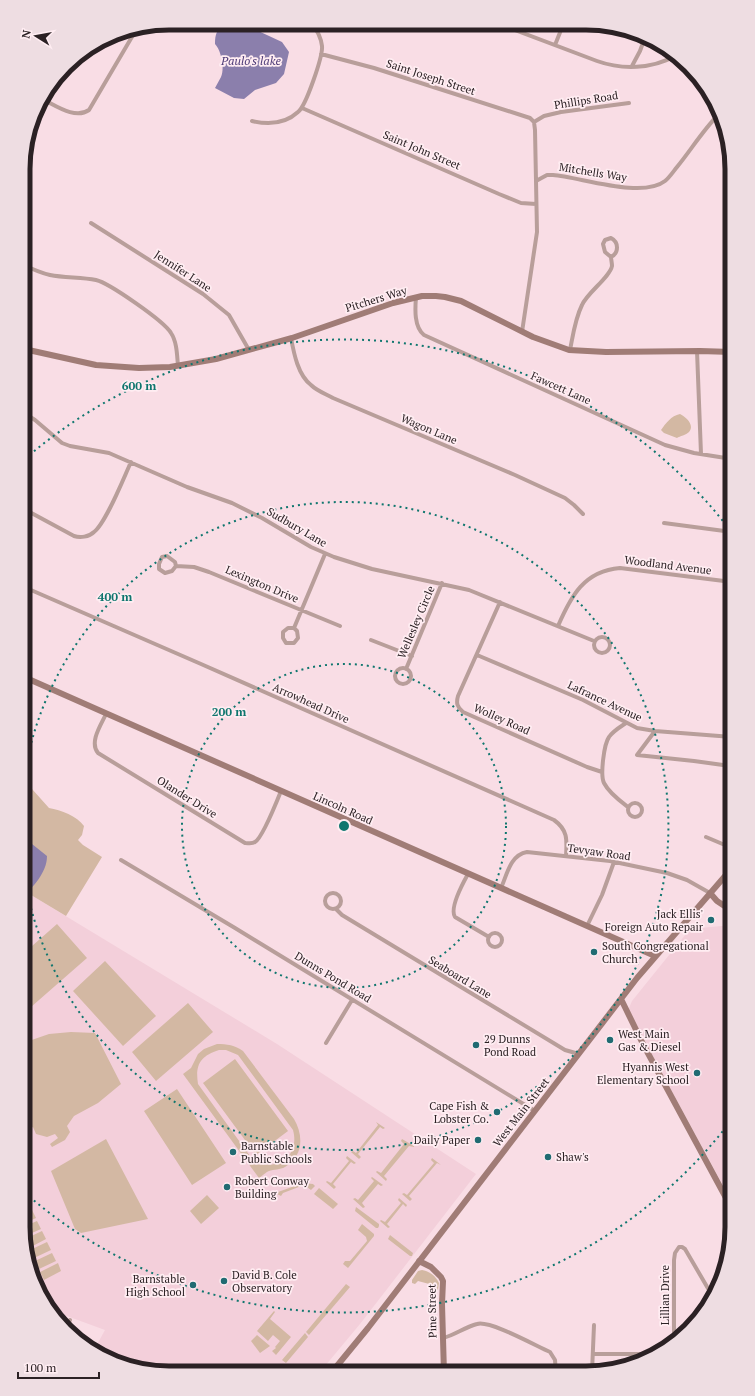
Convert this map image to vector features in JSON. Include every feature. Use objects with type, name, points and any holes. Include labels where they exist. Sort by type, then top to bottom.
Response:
[{"type":"main road","name":"Pitchers Way","points":[[30,350],[85,363],[116,367],[151,368],[178,366],[216,359],[291,338],[393,303],[416,297],[436,296],[455,299],[522,332],[558,347],[570,350],[606,352],[725,352]]},
{"type":"main road","name":"Lincoln Road","points":[[30,680],[655,956]]},
{"type":"main road","name":"West Main Street","points":[[337,1366],[366,1331],[655,956],[725,876]]},
{"type":"main road","points":[[710,894],[725,906]]},
{"type":"main road","points":[[621,999],[653,1063],[725,1196]]},
{"type":"main road","name":"Pine Street","points":[[420,1261],[431,1267],[443,1281],[444,1366]]},
{"type":"street","points":[[252,121],[263,124],[278,123],[293,116],[302,108],[309,92],[321,54],[321,40],[316,30]]},
{"type":"street","points":[[515,30],[605,64],[632,66],[658,63],[670,58]]},
{"type":"street","points":[[555,45],[561,30]]},
{"type":"street","points":[[48,102],[73,113],[83,113],[92,106],[133,35]]},
{"type":"street","points":[[632,66],[643,42]]},
{"type":"street","name":"Saint Joseph Street","points":[[321,54],[342,59],[530,118],[534,122]]},
{"type":"street","name":"Phillips Road","points":[[534,122],[544,116],[561,112],[629,103]]},
{"type":"street","name":"Saint John Street","points":[[302,108],[515,200],[525,204],[536,204]]},
{"type":"street","name":"Mitchells Way","points":[[536,181],[548,175],[553,175],[624,187],[645,188],[662,183],[673,173],[716,118]]},
{"type":"street","points":[[522,332],[537,232],[534,122]]},
{"type":"street","name":"Jennifer Lane","points":[[92,223],[203,294],[229,315],[249,350]]},
{"type":"street","points":[[570,350],[576,319],[581,306],[609,271],[612,265],[610,256],[605,252],[603,244],[605,240],[611,238],[616,242],[617,247],[614,254],[610,256]]},
{"type":"street","points":[[30,268],[48,275],[96,280],[119,293],[166,326],[170,331],[175,344],[178,366]]},
{"type":"street","name":"Fawcett Lane","points":[[416,297],[415,307],[417,322],[424,335],[665,445],[701,454],[725,457]]},
{"type":"street","name":"Wagon Lane","points":[[291,338],[293,350],[301,371],[306,381],[316,389],[333,398],[515,475],[565,498],[574,504],[583,514]]},
{"type":"street","points":[[697,351],[701,454]]},
{"type":"street","name":"Sudbury Lane","points":[[30,417],[62,443],[70,446],[109,453],[186,487],[225,500],[248,510],[325,554],[352,564],[469,590],[594,642]]},
{"type":"street","points":[[30,512],[74,536],[88,536],[97,530],[105,517],[131,462]]},
{"type":"street","points":[[664,523],[725,531]]},
{"type":"street","points":[[294,628],[325,554]]},
{"type":"street","name":"Lexington Drive","points":[[166,556],[173,560],[176,566],[172,572],[165,573],[159,569],[159,564],[162,557],[166,556]]},
{"type":"street","name":"Lexington Drive","points":[[176,566],[194,567],[210,572],[340,626]]},
{"type":"street","name":"Woodland Avenue","points":[[558,626],[567,606],[579,588],[596,574],[610,569],[620,568],[725,581]]},
{"type":"street","name":"Wellesley Circle","points":[[406,669],[442,583]]},
{"type":"street","name":"Arrowhead Drive","points":[[30,590],[554,820],[565,831],[566,856]]},
{"type":"street","name":"Wolley Road","points":[[500,602],[458,696],[457,703],[459,709],[587,767],[602,772]]},
{"type":"street","points":[[288,628],[294,628],[298,634],[297,640],[292,644],[286,643],[283,638],[283,632],[288,628]]},
{"type":"street","name":"Sudbury Lane","points":[[600,637],[607,638],[610,644],[608,651],[603,654],[597,652],[593,647],[594,642],[600,637]]},
{"type":"street","points":[[371,640],[412,656]]},
{"type":"street","name":"Lafrance Avenue","points":[[477,655],[571,695],[637,728],[655,731],[725,736]]},
{"type":"street","name":"Wellesley Circle","points":[[400,668],[406,669],[410,673],[410,679],[406,683],[398,683],[395,678],[395,672],[400,668]]},
{"type":"street","name":"Olander Drive","points":[[106,714],[94,742],[95,749],[98,753],[246,843],[251,844],[257,841],[281,791]]},
{"type":"street","points":[[626,723],[609,737],[606,745],[602,780],[606,787],[628,807]]},
{"type":"street","points":[[655,731],[637,756],[725,765]]},
{"type":"street","points":[[706,837],[725,845]]},
{"type":"street","name":"Tevyaw Road","points":[[501,888],[515,858],[526,852],[614,862],[678,876],[710,894]]},
{"type":"street","name":"Dunns Pond Road","points":[[121,860],[535,1111]]},
{"type":"street","points":[[587,926],[602,895],[614,862]]},
{"type":"street","points":[[468,874],[453,907],[453,914],[455,917],[489,937]]},
{"type":"street","name":"Seaboard Lane","points":[[336,909],[340,904],[340,897],[336,893],[329,894],[325,898],[326,905],[330,909],[336,909],[342,915],[565,1050],[579,1054]]},
{"type":"street","points":[[326,1043],[352,1000]]},
{"type":"street","name":"Lillian Drive","points":[[674,1334],[674,1260],[675,1253],[679,1247],[682,1247],[685,1250],[709,1291]]},
{"type":"street","points":[[443,1338],[454,1335],[478,1324],[490,1324],[550,1352],[555,1360],[555,1366]]},
{"type":"street","points":[[592,1366],[594,1325]]},
{"type":"street","points":[[593,1354],[642,1354]]},
{"type":"shaded area","points":[[680,414],[687,419],[690,424],[691,429],[689,432],[677,438],[664,433],[661,430],[671,418]]},
{"type":"shaded area","points":[[30,787],[49,808],[59,810],[81,822],[84,826],[82,835],[78,840],[102,857],[66,916],[31,895],[30,896]]},
{"type":"shaded area","name":"Barnstable Public Schools","points":[[31,895],[277,1044],[476,1174],[360,1324],[325,1366],[169,1366],[151,1365],[124,1359],[96,1346],[105,1330],[60,1313],[53,1304],[37,1272],[30,1236]]},
{"type":"shaded area","points":[[57,924],[87,958],[30,1008],[30,948]]},
{"type":"shaded area","name":"Hyannis West Elementary School","points":[[725,926],[725,1189],[630,1014],[629,1008],[632,1001],[690,929]]},
{"type":"shaded area","points":[[105,961],[156,1016],[123,1046],[73,991]]},
{"type":"shaded area","points":[[188,1003],[213,1032],[156,1081],[132,1052]]},
{"type":"shaded area","points":[[71,1032],[95,1033],[121,1084],[98,1103],[74,1116],[67,1126],[70,1132],[65,1140],[52,1147],[50,1144],[58,1138],[55,1134],[47,1137],[36,1134],[33,1127],[30,1128],[30,1041],[49,1034]]},
{"type":"shaded area","points":[[221,1044],[234,1046],[243,1051],[294,1119],[297,1126],[300,1146],[291,1163],[283,1168],[271,1170],[259,1178],[183,1074],[191,1068],[198,1054],[204,1049]],"holes":[[[226,1050],[238,1055],[293,1130],[293,1149],[282,1161],[275,1164],[267,1164],[258,1162],[250,1156],[198,1084],[198,1066],[203,1058],[213,1052]]]},
{"type":"shaded area","points":[[235,1059],[288,1131],[256,1155],[203,1083]]},
{"type":"shaded area","points":[[177,1089],[226,1163],[192,1185],[144,1111]]},
{"type":"shaded area","points":[[376,1122],[385,1128],[383,1129],[380,1127],[358,1154],[361,1157],[359,1159],[351,1152],[353,1151],[356,1153],[378,1125]]},
{"type":"shaded area","points":[[106,1139],[148,1219],[81,1233],[75,1229],[51,1171]]},
{"type":"shaded area","points":[[402,1139],[414,1147],[409,1146],[384,1176],[387,1179],[386,1181],[376,1172],[381,1173],[404,1144],[401,1141]]},
{"type":"shaded area","points":[[347,1156],[356,1163],[354,1164],[351,1162],[333,1184],[336,1187],[334,1189],[326,1182],[331,1183],[349,1161],[346,1158]]},
{"type":"shaded area","points":[[432,1158],[441,1165],[437,1163],[409,1196],[412,1199],[410,1201],[402,1194],[404,1193],[407,1195],[434,1163],[431,1160]]},
{"type":"shaded area","points":[[372,1177],[383,1185],[381,1186],[378,1184],[362,1203],[365,1207],[363,1208],[353,1199],[355,1198],[358,1200],[374,1181],[371,1178]]},
{"type":"shaded area","points":[[303,1183],[313,1184],[315,1186],[311,1190],[304,1185],[283,1193],[281,1196],[277,1194],[278,1192]]},
{"type":"shaded area","points":[[319,1188],[338,1204],[333,1209],[314,1194]]},
{"type":"shaded area","points":[[207,1195],[219,1208],[201,1224],[190,1211]]},
{"type":"shaded area","points":[[399,1198],[407,1205],[406,1207],[403,1204],[387,1224],[390,1227],[388,1228],[380,1221],[385,1222],[401,1203],[398,1200]]},
{"type":"shaded area","points":[[356,1207],[379,1224],[378,1228],[355,1211]]},
{"type":"shaded area","points":[[32,1210],[36,1218],[30,1221],[30,1211]]},
{"type":"shaded area","points":[[37,1221],[41,1229],[30,1234],[30,1224]]},
{"type":"shaded area","points":[[362,1224],[374,1234],[374,1236],[348,1268],[343,1264],[345,1261],[350,1261],[367,1241],[366,1237],[358,1230]]},
{"type":"shaded area","points":[[42,1231],[46,1239],[32,1247],[30,1237]]},
{"type":"shaded area","points":[[390,1235],[413,1253],[412,1256],[388,1239]]},
{"type":"shaded area","points":[[47,1242],[51,1250],[34,1258],[32,1249]]},
{"type":"shaded area","points":[[52,1253],[56,1261],[39,1269],[35,1261]]},
{"type":"shaded area","points":[[58,1263],[61,1271],[44,1280],[40,1272]]},
{"type":"shaded area","points":[[422,1270],[430,1273],[436,1278],[439,1283],[438,1290],[433,1291],[433,1285],[418,1281],[415,1284],[412,1283],[412,1280],[418,1271]]},
{"type":"shaded area","points":[[346,1284],[350,1287],[309,1335],[306,1332]]},
{"type":"shaded area","points":[[274,1311],[275,1312],[270,1319],[291,1337],[276,1355],[272,1351],[276,1348],[275,1347],[280,1341],[273,1335],[268,1341],[257,1331]]},
{"type":"shaded area","points":[[305,1333],[308,1337],[286,1363],[282,1360]]},
{"type":"shaded area","points":[[257,1335],[270,1346],[260,1353],[251,1341]]},
{"type":"water","name":"Paulo's lake","points":[[218,30],[256,30],[282,42],[289,52],[284,74],[276,83],[255,90],[244,99],[234,98],[215,88],[221,77],[223,69],[221,55],[215,44]]},
{"type":"water","points":[[30,841],[47,856],[45,868],[30,890]]},
{"type":"place","name":"Jack Ellis' Foreign Auto Repair","points":[[711,920]]},
{"type":"place","name":"South Congregational Church","points":[[594,952]]},
{"type":"place","name":"West Main Gas & Diesel","points":[[610,1040]]},
{"type":"place","name":"29 Dunns Pond Road","points":[[476,1045]]},
{"type":"place","name":"Hyannis West Elementary School","points":[[697,1073]]},
{"type":"place","name":"Cape Fish & Lobster Co.","points":[[497,1112]]},
{"type":"place","name":"Daily Paper","points":[[478,1140]]},
{"type":"place","name":"Barnstable Public Schools","points":[[233,1152]]},
{"type":"place","name":"Shaw's","points":[[548,1157]]},
{"type":"place","name":"Robert Conway Building","points":[[227,1187]]},
{"type":"place","name":"David B. Cole Observatory","points":[[224,1281]]},
{"type":"place","name":"Barnstable High School","points":[[193,1285]]}]
